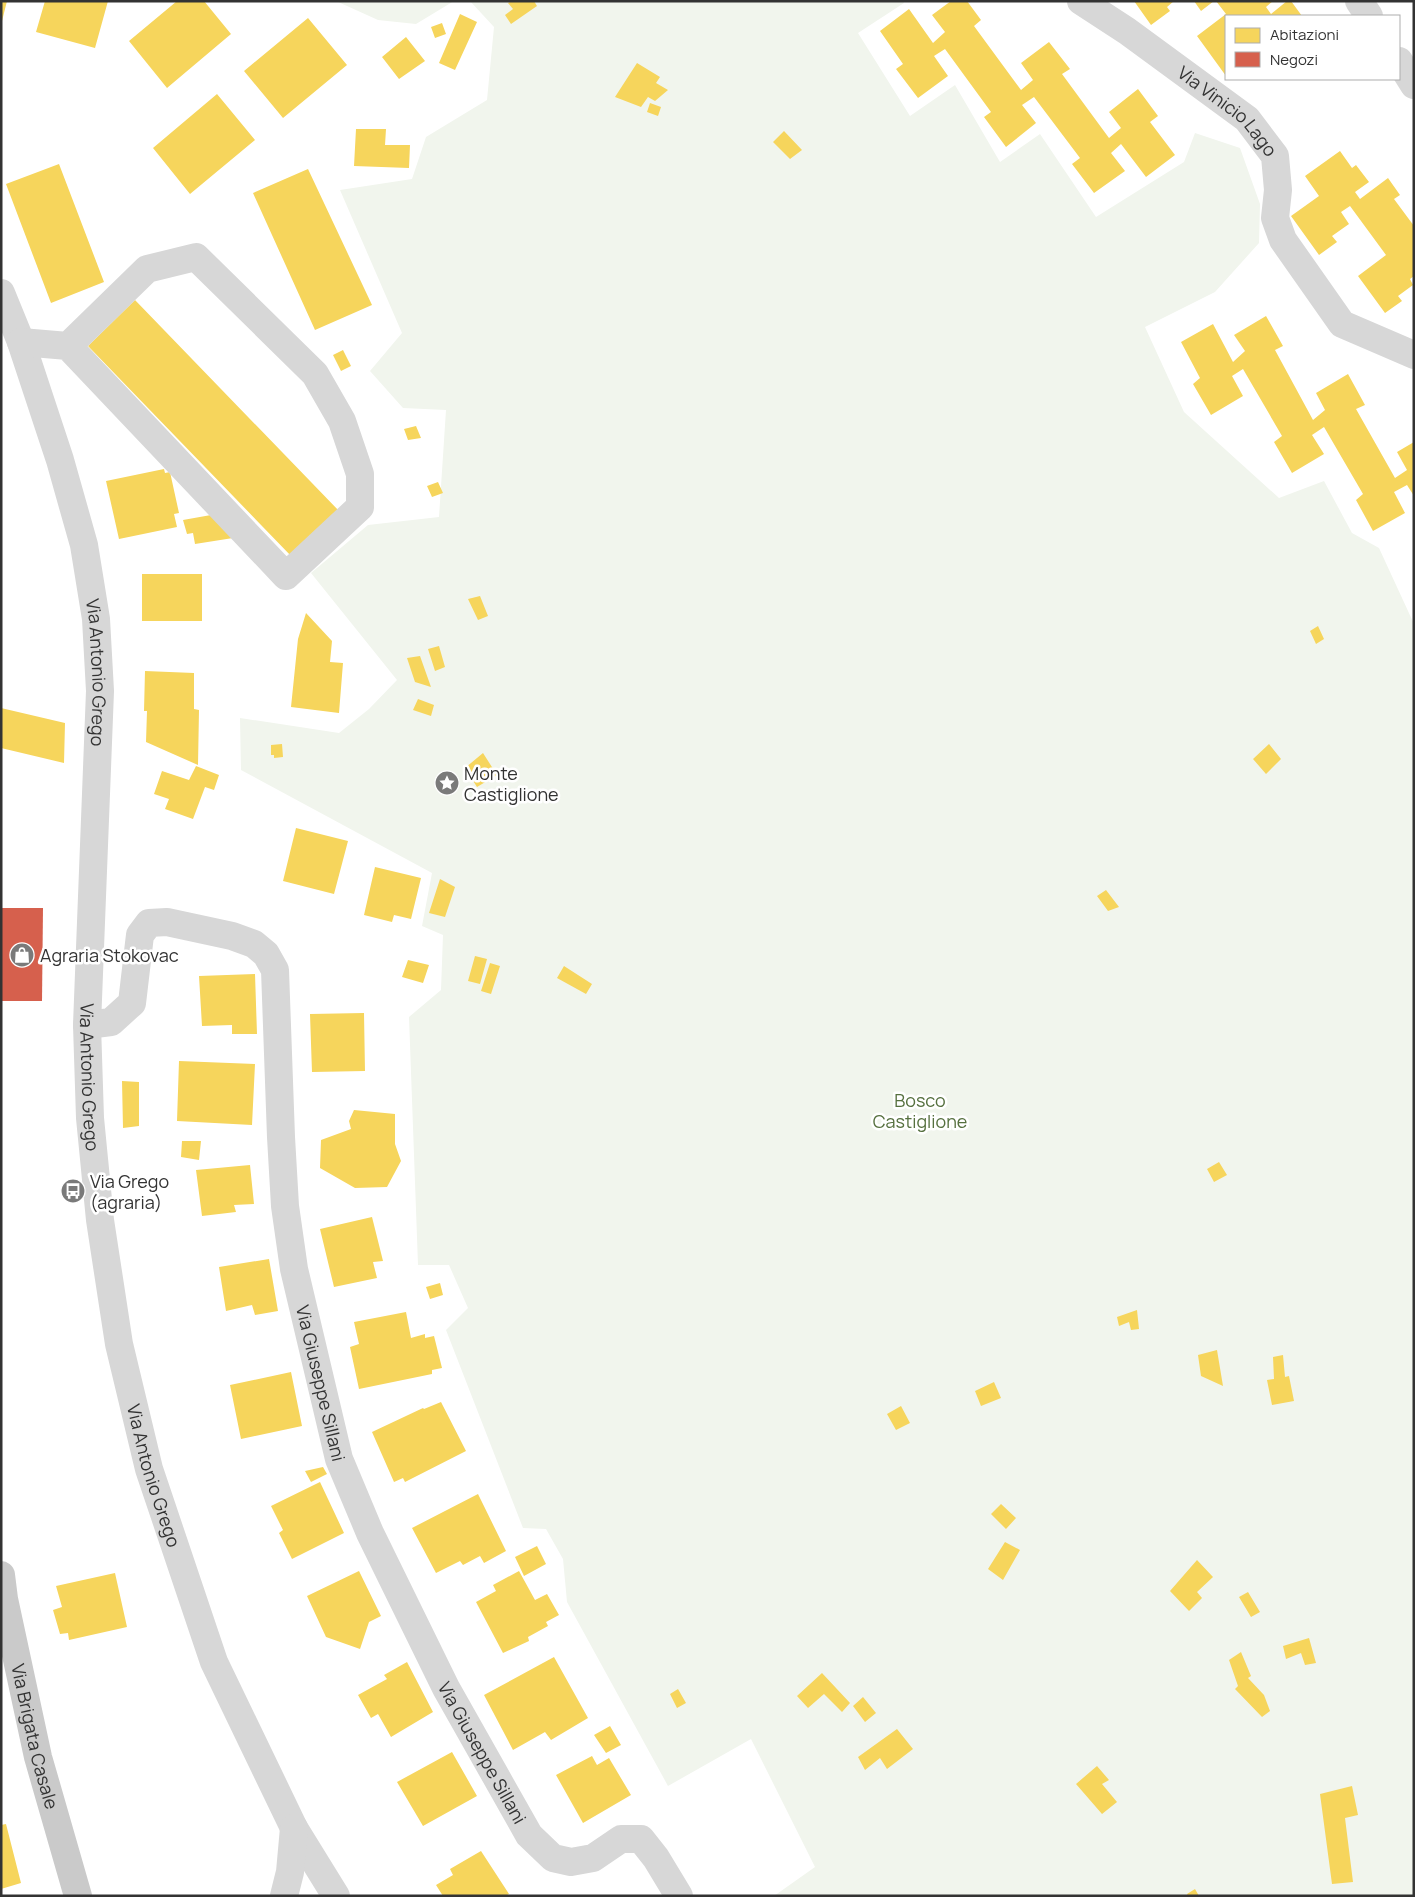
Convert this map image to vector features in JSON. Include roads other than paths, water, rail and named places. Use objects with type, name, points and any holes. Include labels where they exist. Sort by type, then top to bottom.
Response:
[{"type":"main road","name":"Via Brigata Casale","points":[[1,1575],[4,1599],[38,1757],[78,1896]]},
{"type":"street","name":"Via Vinicio Lago","points":[[1081,1],[1135,37],[1247,119],[1275,156],[1278,190],[1275,218],[1283,240],[1342,324],[1414,355]]},
{"type":"street","points":[[1359,1],[1368,15]]},
{"type":"street","points":[[1400,63],[1414,85]]},
{"type":"street","points":[[21,342],[68,346],[286,576],[360,507],[360,474],[342,421],[315,374],[196,257],[147,269],[68,346]]},
{"type":"street","name":"Via Antonio Grego","points":[[1,293],[21,342],[60,460],[81,536],[96,619],[100,691],[87,1025],[90,1118],[100,1220],[119,1344],[149,1469],[214,1662],[294,1828],[336,1896]]},
{"type":"street","name":"Via Giuseppe Sillani","points":[[87,1025],[111,1022],[132,1003],[140,935],[149,923],[167,922],[232,936],[254,944],[266,954],[275,970],[282,1147],[286,1206],[294,1270],[339,1459],[366,1523],[446,1688],[529,1835],[553,1858],[571,1862],[592,1858],[622,1839],[641,1839],[656,1858],[679,1896]]},
{"type":"street","points":[[284,1896],[290,1872],[294,1828]]},
{"type":"place","name":"Monte Castiglione","points":[[447,783]]},
{"type":"place","name":"Agraria Stokovac","points":[[22,955]]},
{"type":"place","name":"Via Grego (agraria)","points":[[73,1191]]},
{"type":"park label","name":"Bosco Castiglione","points":[[920,1110]]}]
